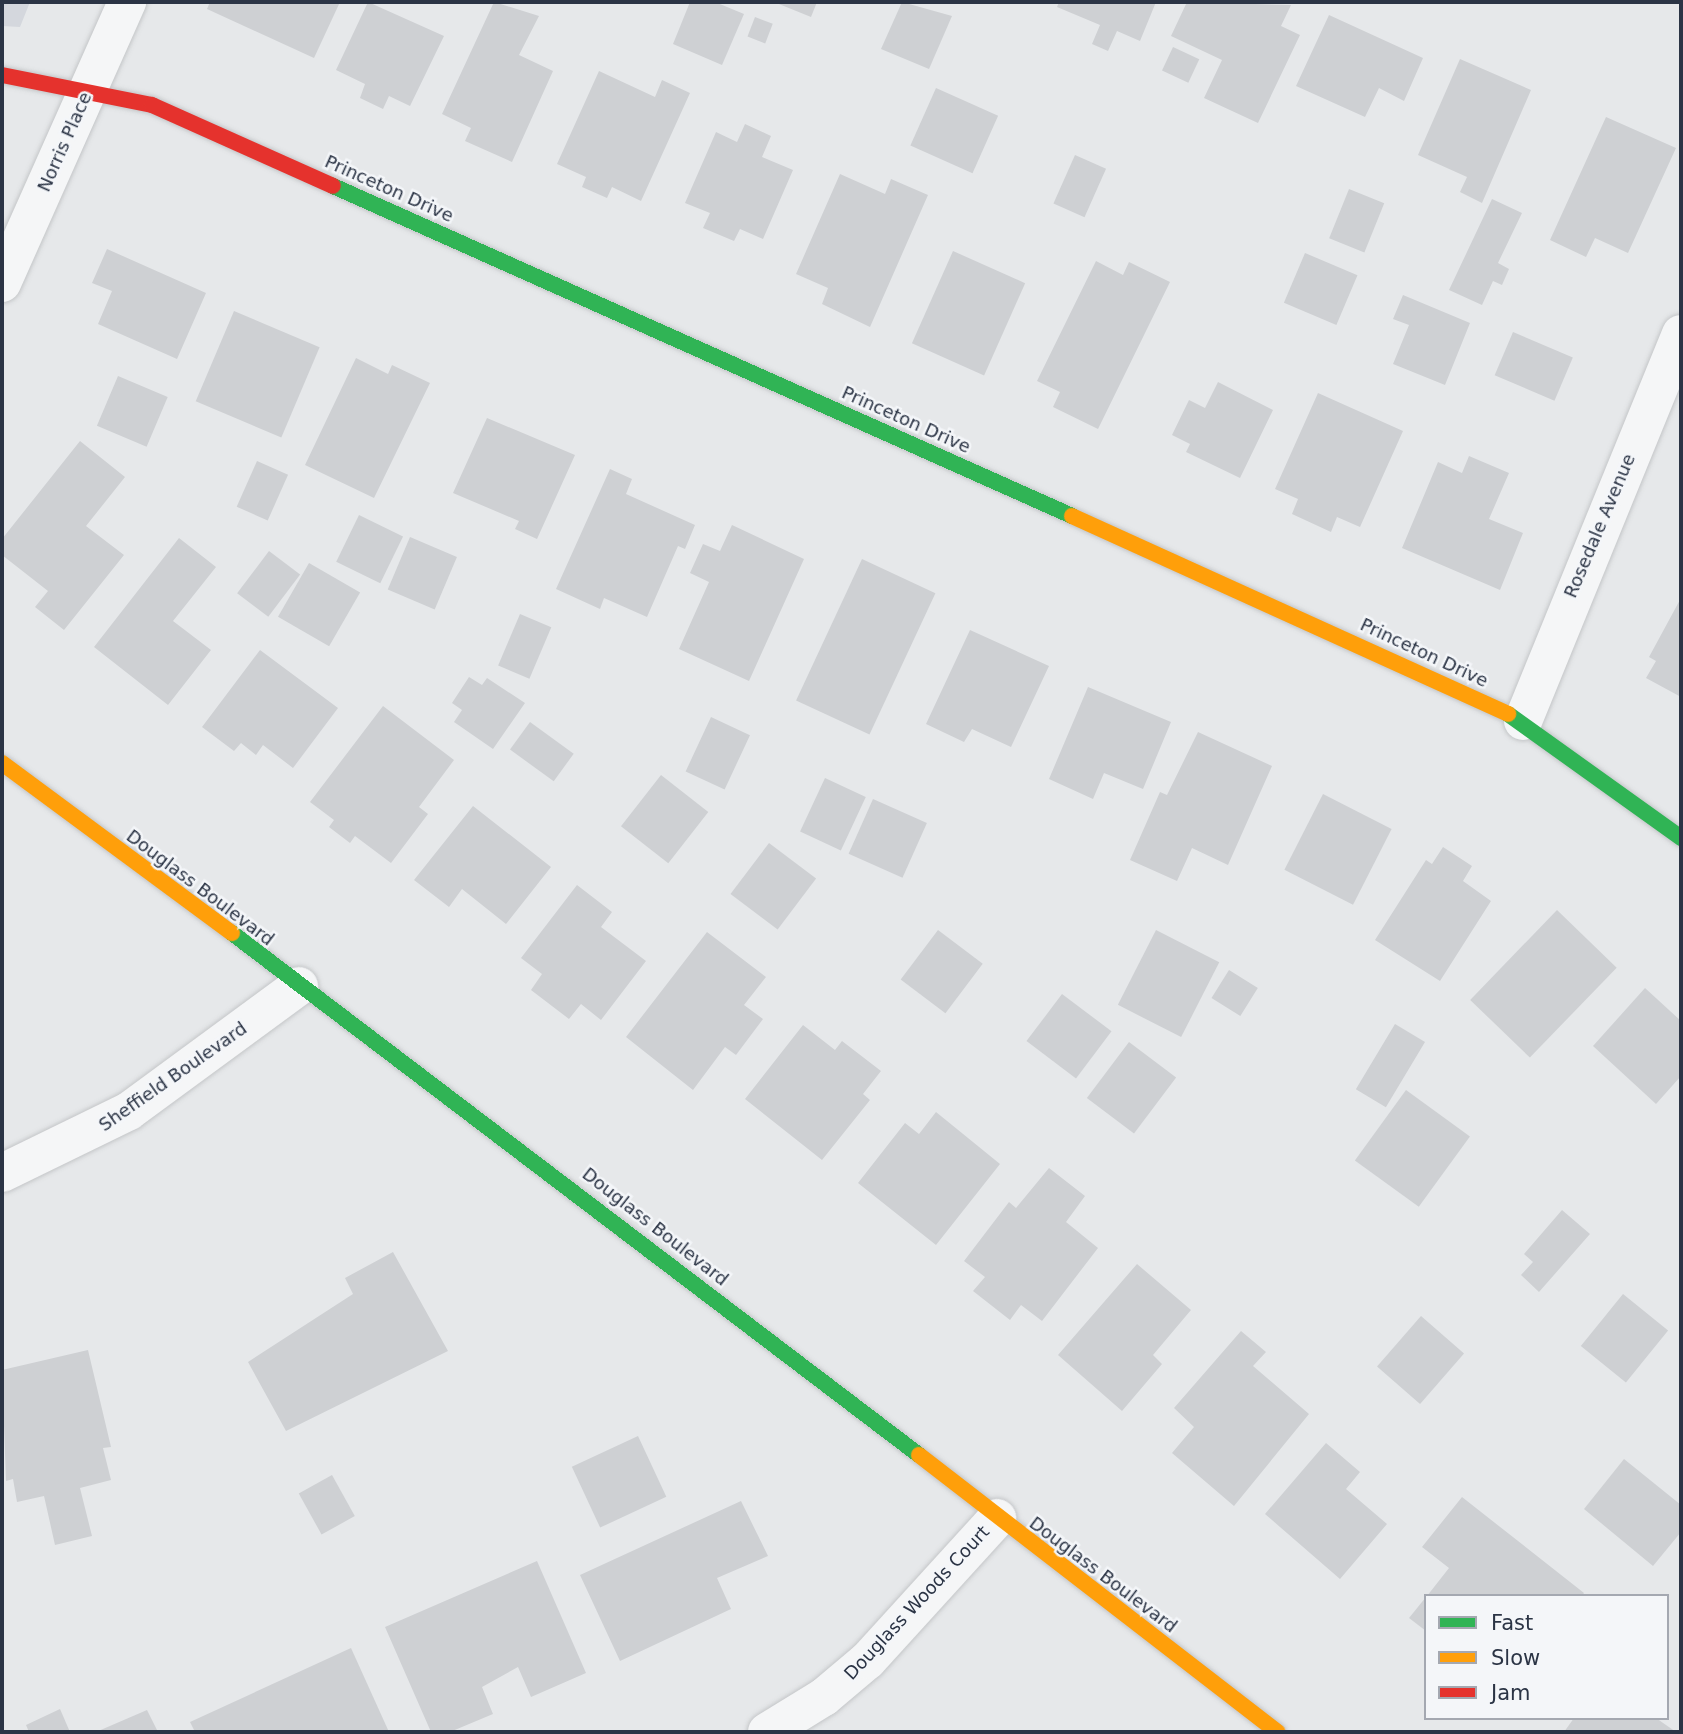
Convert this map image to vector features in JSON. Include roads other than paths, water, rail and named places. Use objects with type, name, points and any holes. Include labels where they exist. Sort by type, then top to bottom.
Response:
[{"type":"street","name":"Norris Place","points":[[2,283],[127,2]]},
{"type":"street","name":"Princeton Drive","points":[[2,75],[88,90],[152,105],[1523,721],[1681,838]]},
{"type":"street","name":"Rosedale Avenue","points":[[1523,721],[1537,673],[1681,334]]},
{"type":"street","name":"Douglass Boulevard","points":[[2,763],[299,986],[479,1115],[1277,1732]]},
{"type":"street","name":"Sheffield Boulevard","points":[[2,1173],[129,1111],[299,986]]},
{"type":"street","name":"Douglass Woods Court","points":[[767,1732],[824,1698],[869,1660],[997,1518]]}]
